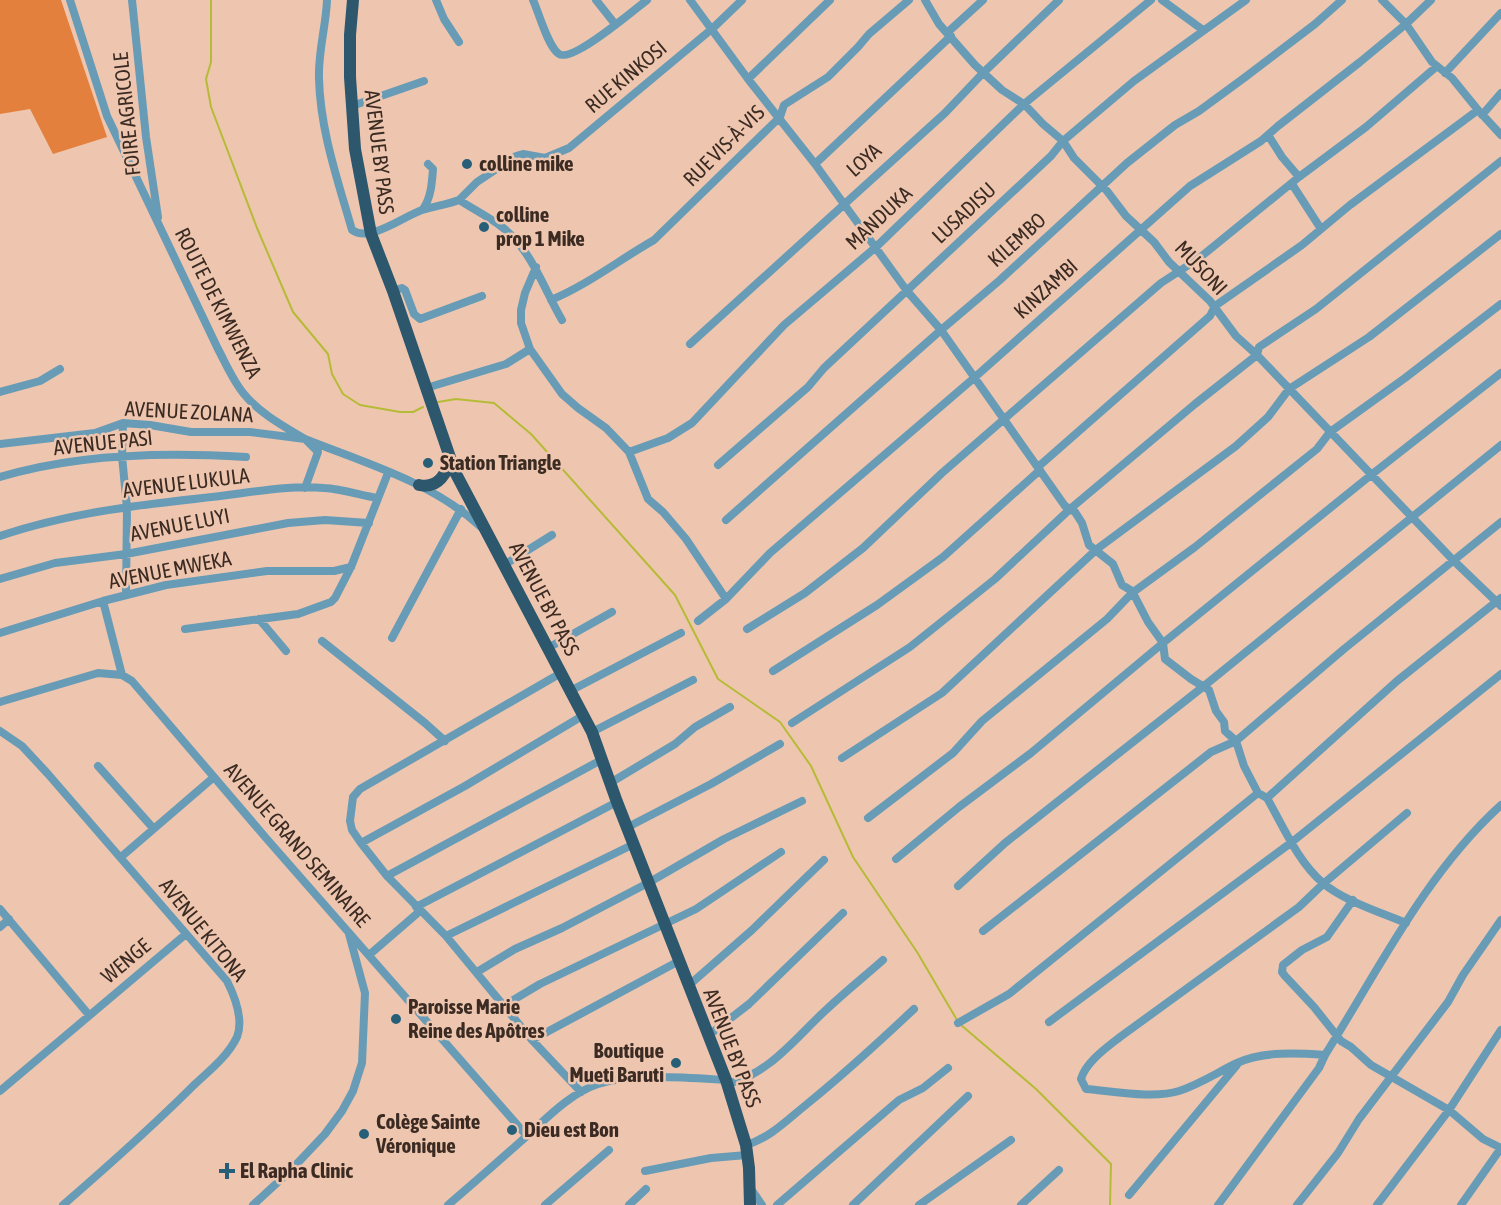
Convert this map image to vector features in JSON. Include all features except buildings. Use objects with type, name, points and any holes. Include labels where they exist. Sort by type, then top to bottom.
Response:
[{"type":"highway","name":"AVENUE BY PASS","points":[[353,0],[350,35],[355,149],[371,234],[455,472],[584,715],[603,759],[648,883],[727,1082],[746,1150],[750,1205]]},
{"type":"highway","points":[[419,485],[426,487],[433,485],[444,475],[449,465],[448,451]]},
{"type":"street","name":"ROUTE DE KIMWENZA","points":[[70,0],[107,116],[235,382],[251,402],[305,439],[437,494],[461,509],[486,532]]},
{"type":"street","name":"FOIRE AGRICOLE","points":[[132,0],[146,137],[159,225]]},
{"type":"street","points":[[327,0],[318,75],[320,99],[327,140],[352,230],[360,235],[371,234],[423,209],[446,206],[459,200],[502,226],[512,237],[536,267],[541,282],[562,320]]},
{"type":"street","points":[[436,0],[444,19],[459,42]]},
{"type":"street","points":[[533,0],[552,47],[562,56],[578,51],[647,0]]},
{"type":"street","points":[[596,0],[615,24]]},
{"type":"street","points":[[690,0],[713,28],[748,79],[780,117],[907,291],[941,330],[1065,506],[1075,512],[1082,523],[1089,544],[1114,566],[1122,585],[1131,590],[1163,643],[1165,658],[1191,679],[1204,686],[1212,695],[1216,711],[1224,722],[1225,731],[1236,741],[1244,766],[1257,793],[1268,798],[1308,866],[1323,884],[1406,923]]},
{"type":"street","name":"RUE KINKOSI","points":[[459,200],[477,182],[506,162],[523,154],[545,158],[569,148],[713,28],[741,0]]},
{"type":"street","points":[[748,79],[830,0]]},
{"type":"street","name":"RUE VIS-À-VIS","points":[[551,300],[583,286],[634,250],[654,240],[780,117],[784,105],[828,77],[869,34],[909,0]]},
{"type":"street","name":"MUSONI","points":[[925,0],[935,18],[983,73],[1002,90],[1024,104],[1063,141],[1079,164],[1107,191],[1126,216],[1154,242],[1168,262],[1181,271],[1215,306],[1236,336],[1257,355],[1454,561],[1500,602]]},
{"type":"street","points":[[815,164],[983,0]]},
{"type":"street","name":"LOYA","points":[[690,344],[945,113],[1059,0]]},
{"type":"street","name":"MANDUKA","points":[[629,452],[668,438],[692,423],[784,325],[876,247],[1024,104],[1151,0]]},
{"type":"street","points":[[1162,0],[1203,30]]},
{"type":"street","name":"LUSADISU","points":[[718,465],[808,387],[824,368],[1051,156],[1063,141],[1134,81],[1246,0]]},
{"type":"street","name":"KILEMBO","points":[[726,520],[1000,280],[1100,186],[1175,125],[1199,111],[1244,78],[1342,0]]},
{"type":"street","points":[[1382,0],[1406,24],[1436,67],[1455,81],[1501,135]]},
{"type":"street","name":"KINZAMBI","points":[[698,621],[726,600],[770,553],[974,378],[1190,186],[1268,135],[1406,24],[1431,0]]},
{"type":"street","points":[[1445,73],[1501,13]]},
{"type":"street","points":[[747,629],[805,592],[863,548],[906,506],[1161,283],[1181,271],[1366,127],[1436,67]]},
{"type":"street","points":[[352,106],[424,81]]},
{"type":"street","points":[[774,671],[877,605],[943,557],[1210,316],[1215,306],[1480,113],[1501,93]]},
{"type":"street","points":[[1268,135],[1282,157],[1299,177]]},
{"type":"street","points":[[792,723],[910,647],[995,579],[1070,509],[1257,355],[1259,347],[1316,309],[1501,161]]},
{"type":"street","points":[[423,209],[431,187],[433,169],[428,164]]},
{"type":"street","points":[[1292,184],[1321,229]]},
{"type":"street","points":[[842,758],[942,693],[1096,549],[1236,446],[1268,417],[1289,389],[1369,337],[1501,234]]},
{"type":"street","points":[[536,267],[525,293],[521,310],[521,323],[531,350],[562,394],[617,438],[629,452],[648,499],[663,512],[686,539],[726,600]]},
{"type":"street","points":[[393,291],[402,288],[405,290],[414,314],[420,318],[482,296]]},
{"type":"street","points":[[868,818],[953,753],[982,721],[1107,619],[1132,593],[1195,547],[1317,449],[1330,432],[1501,304]]},
{"type":"street","points":[[426,388],[506,364],[531,350]]},
{"type":"street","points":[[0,392],[40,381],[60,369]]},
{"type":"street","points":[[896,859],[959,807],[1031,753],[1163,643],[1501,373]]},
{"type":"street","points":[[123,423],[122,456],[127,508],[126,594]]},
{"type":"street","name":"AVENUE ZOLANA","points":[[0,444],[95,433],[123,423],[191,432],[250,432],[305,439]]},
{"type":"street","points":[[305,439],[318,452],[305,488]]},
{"type":"street","points":[[958,886],[1005,843],[1204,686],[1501,445]]},
{"type":"street","name":"AVENUE PASI","points":[[0,477],[50,466],[122,456],[164,454],[246,457]]},
{"type":"street","points":[[185,629],[297,614],[331,602],[351,567],[388,473]]},
{"type":"street","name":"AVENUE LUKULA","points":[[0,536],[63,518],[127,508],[305,488],[326,488],[378,498]]},
{"type":"street","points":[[392,638],[461,509]]},
{"type":"street","name":"AVENUE LUYI","points":[[0,579],[55,563],[126,554],[288,523],[325,520],[369,523]]},
{"type":"street","points":[[984,931],[1211,752],[1236,741],[1352,642],[1501,522]]},
{"type":"street","points":[[504,565],[552,535]]},
{"type":"street","name":"AVENUE MWEKA","points":[[0,633],[126,594],[166,585],[267,571],[334,572],[351,567]]},
{"type":"street","points":[[0,702],[98,673],[122,675],[103,601]]},
{"type":"street","points":[[1268,798],[1397,681],[1500,602]]},
{"type":"street","points":[[548,648],[612,612]]},
{"type":"street","points":[[259,619],[286,651]]},
{"type":"street","points":[[570,691],[681,633]]},
{"type":"street","points":[[322,641],[445,741]]},
{"type":"street","points":[[561,673],[360,789],[353,797],[350,821],[352,830],[387,876],[446,936],[532,1040],[581,1092]]},
{"type":"street","points":[[1049,1022],[1292,842],[1501,674]]},
{"type":"street","name":"AVENUE GRAND SEMINAIRE","points":[[122,675],[132,681],[527,1136]]},
{"type":"street","points":[[592,732],[693,680]]},
{"type":"street","points":[[610,783],[675,744],[695,727],[730,707]]},
{"type":"street","points":[[361,843],[465,786],[584,715]]},
{"type":"street","name":"AVENUE KITONA","points":[[0,731],[22,746],[227,981],[233,993],[240,1022],[237,1037],[227,1053],[165,1114],[63,1205]]},
{"type":"street","points":[[628,827],[711,784],[780,744]]},
{"type":"street","points":[[387,876],[603,759]]},
{"type":"street","points":[[98,766],[153,828]]},
{"type":"street","points":[[121,857],[214,777]]},
{"type":"street","points":[[958,1023],[1009,994],[1257,793]]},
{"type":"street","points":[[477,972],[515,949],[562,928],[648,883],[724,839],[802,801]]},
{"type":"street","points":[[369,955],[418,909],[617,802]]},
{"type":"street","points":[[1218,1205],[1319,1068],[1325,1054],[1406,923],[1447,863],[1501,805]]},
{"type":"street","points":[[1325,1054],[1277,1055],[1239,1062],[1177,1092],[1154,1094],[1086,1089],[1081,1079],[1095,1060],[1120,1037],[1236,951],[1282,920],[1407,813]]},
{"type":"street","points":[[446,936],[634,844]]},
{"type":"street","points":[[505,1005],[540,984],[696,909],[781,852]]},
{"type":"street","points":[[688,986],[752,930],[824,860]]},
{"type":"street","points":[[1353,900],[1327,937],[1302,950],[1282,968],[1285,976],[1341,1041],[1390,1077],[1449,1110],[1483,1139],[1501,1148],[1461,1205]]},
{"type":"street","points":[[0,909],[89,1015]]},
{"type":"street","points":[[709,1035],[749,1005],[843,913]]},
{"type":"street","points":[[0,927],[9,919]]},
{"type":"street","points":[[1297,1205],[1338,1153],[1354,1126],[1448,1002],[1463,975],[1501,920]]},
{"type":"street","points":[[255,1204],[325,1134],[342,1112],[353,1091],[362,1063],[365,993],[348,930]]},
{"type":"street","name":"WENGE","points":[[0,1091],[186,934]]},
{"type":"street","points":[[448,1205],[552,1113],[581,1092],[598,1084],[621,1079],[683,1078],[727,1082],[754,1074],[774,1061],[826,1009],[883,960]]},
{"type":"street","points":[[532,1040],[679,961]]},
{"type":"street","points":[[645,1171],[746,1150],[776,1129],[856,1063],[914,1009]]},
{"type":"street","points":[[1377,1205],[1449,1110],[1501,1030]]},
{"type":"street","points":[[1128,1195],[1239,1062]]},
{"type":"street","points":[[777,1205],[899,1100],[923,1088],[948,1068]]},
{"type":"street","points":[[853,1205],[968,1096]]},
{"type":"street","points":[[919,1205],[1011,1140]]},
{"type":"street","points":[[545,1205],[609,1150]]},
{"type":"street","points":[[1021,1205],[1059,1170]]},
{"type":"street","points":[[750,1188],[762,1205]]},
{"type":"street","points":[[629,1205],[646,1189]]},
{"type":"shaded area","points":[[0,0],[61,0],[107,137],[53,154],[30,109],[0,114]]},
{"type":"waterway","points":[[211,0],[211,62],[206,79],[211,107],[257,228],[293,312],[328,354],[332,374],[343,394],[360,405],[400,412],[413,412],[423,407]]},
{"type":"waterway","points":[[438,402],[456,399],[494,403],[531,434],[675,595],[718,679],[780,722],[811,766],[853,857],[917,952],[957,1020]]},
{"type":"waterway","points":[[961,1025],[1036,1089],[1111,1164],[1110,1205]]},
{"type":"place","name":"colline mike","points":[[467,164]]},
{"type":"place","name":"colline prop 1 Mike","points":[[484,227]]},
{"type":"place","name":"Station Triangle","points":[[428,463]]},
{"type":"place","name":"Paroisse Marie Reine des Apôtres","points":[[396,1019]]},
{"type":"place","name":"Boutique Mueti Baruti","points":[[676,1063]]},
{"type":"place","name":"Dieu est Bon","points":[[512,1130]]},
{"type":"place","name":"Colège Sainte Véronique","points":[[364,1134]]},
{"type":"place","name":"El Rapha Clinic","points":[[227,1171]]}]
